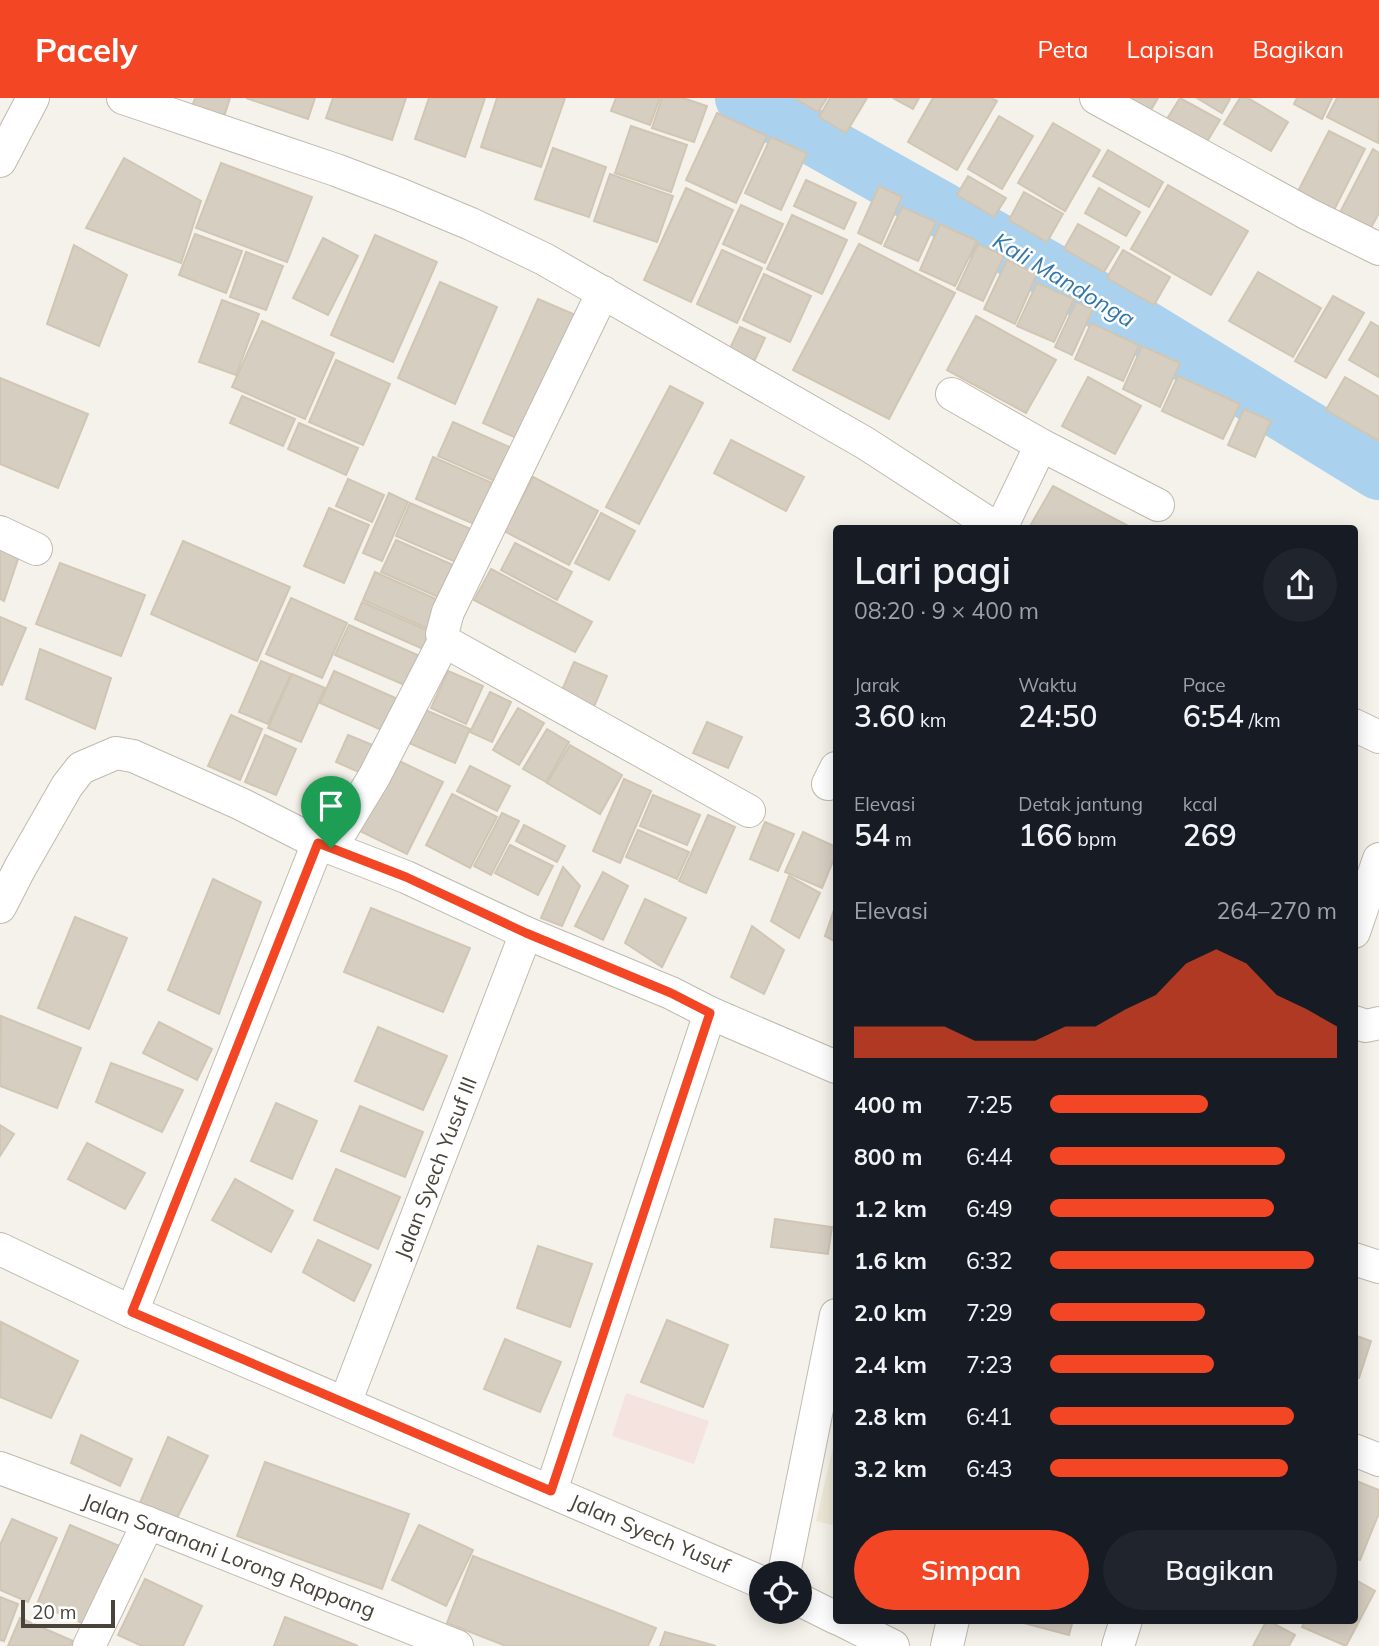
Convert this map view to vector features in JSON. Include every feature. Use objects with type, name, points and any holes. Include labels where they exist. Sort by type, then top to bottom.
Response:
[{"type":"street","points":[[0,161],[33,98]]},
{"type":"street","points":[[123,98],[336,170],[399,194],[519,247],[603,292],[865,443],[984,525],[1041,445]]},
{"type":"street","points":[[1096,98],[1308,214],[1379,249]]},
{"type":"street","points":[[132,1312],[325,845],[374,777],[444,641],[442,634],[448,612],[603,292]]},
{"type":"street","points":[[952,394],[1041,445],[1158,505]]},
{"type":"street","points":[[0,532],[36,549]]},
{"type":"street","points":[[444,641],[749,811]]},
{"type":"street","points":[[1358,727],[1379,737]]},
{"type":"street","points":[[0,907],[67,786],[81,768],[116,753],[133,755],[325,845],[406,877],[526,933],[671,993],[710,1013],[833,1066]]},
{"type":"street","points":[[1365,920],[1370,861]]},
{"type":"street","name":"Jalan Syech Yusuf III","points":[[345,1404],[526,933]]},
{"type":"street","points":[[551,1491],[710,1013]]},
{"type":"street","points":[[1358,1023],[1366,1026],[1379,1023]]},
{"type":"street","name":"Jalan Syech Yusuf","points":[[0,1249],[132,1312],[749,1577]]},
{"type":"street","points":[[1358,1260],[1379,1267]]},
{"type":"street","points":[[785,1561],[833,1330]]},
{"type":"street","points":[[1358,1452],[1379,1460]]},
{"type":"street","name":"Jalan Saranani Lorong Rappang","points":[[0,1468],[148,1523],[457,1646]]},
{"type":"street","points":[[89,1646],[148,1523]]},
{"type":"street","points":[[812,1606],[833,1616]]},
{"type":"street","points":[[849,1624],[892,1646]]},
{"type":"street","points":[[947,1646],[952,1624]]},
{"type":"street","points":[[1118,1646],[1125,1624]]},
{"type":"shaded area","points":[[626,1393],[709,1421],[694,1464],[612,1436]]},
{"type":"shaded area","points":[[833,1447],[833,1525],[816,1521]]},
{"type":"building","points":[[195,98],[230,98],[220,129],[188,119]]},
{"type":"building","points":[[246,98],[315,98],[308,119]]},
{"type":"building","points":[[333,98],[406,98],[392,140],[326,118]]},
{"type":"building","points":[[429,98],[485,98],[465,157],[415,139]]},
{"type":"building","points":[[497,98],[565,98],[541,167],[481,147]]},
{"type":"building","points":[[616,98],[660,98],[650,125],[611,111]]},
{"type":"building","points":[[662,98],[683,98],[707,106],[694,142],[652,128]]},
{"type":"building","points":[[794,98],[827,98],[818,112]]},
{"type":"building","points":[[830,98],[867,98],[846,133],[819,117]]},
{"type":"building","points":[[893,98],[919,98],[913,109]]},
{"type":"building","points":[[933,98],[991,98],[997,101],[957,170],[908,142]]},
{"type":"building","points":[[1125,98],[1158,98],[1148,115]]},
{"type":"building","points":[[1180,98],[1220,120],[1202,150],[1162,127]]},
{"type":"building","points":[[1197,98],[1228,98],[1230,99],[1222,113]]},
{"type":"building","points":[[1240,98],[1248,98],[1288,122],[1271,151],[1224,124]]},
{"type":"building","points":[[1297,98],[1332,98],[1322,119],[1294,104]]},
{"type":"building","points":[[1337,98],[1379,98],[1378,143],[1327,117]]},
{"type":"building","points":[[717,113],[767,136],[736,203],[686,180]]},
{"type":"building","points":[[999,116],[1033,136],[1002,189],[968,169]]},
{"type":"building","points":[[1053,123],[1100,150],[1065,211],[1018,183]]},
{"type":"building","points":[[631,126],[687,145],[671,192],[615,173]]},
{"type":"building","points":[[1329,131],[1365,149],[1331,216],[1295,197]]},
{"type":"building","points":[[771,137],[807,153],[781,210],[745,193]]},
{"type":"building","points":[[553,148],[606,167],[589,217],[535,199]]},
{"type":"building","points":[[1373,149],[1379,153],[1379,213],[1366,237],[1335,222]]},
{"type":"building","points":[[1108,150],[1163,182],[1149,207],[1093,176]]},
{"type":"building","points":[[124,158],[201,201],[181,263],[86,228]]},
{"type":"building","points":[[221,163],[312,197],[287,262],[196,228]]},
{"type":"building","points":[[610,174],[673,196],[657,242],[594,221]]},
{"type":"building","points":[[968,176],[1006,198],[994,217],[957,195]]},
{"type":"building","points":[[806,180],[856,203],[844,229],[794,206]]},
{"type":"building","points":[[1168,185],[1248,231],[1211,295],[1131,249]]},
{"type":"building","points":[[879,186],[902,197],[881,244],[858,233]]},
{"type":"building","points":[[686,188],[733,210],[691,302],[644,280]]},
{"type":"building","points":[[1099,188],[1140,212],[1126,236],[1085,213]]},
{"type":"building","points":[[1024,192],[1063,214],[1047,242],[1009,220]]},
{"type":"building","points":[[741,205],[783,224],[765,263],[723,244]]},
{"type":"building","points":[[902,207],[936,222],[918,261],[884,246]]},
{"type":"building","points":[[792,215],[847,240],[822,294],[767,269]]},
{"type":"building","points":[[940,224],[977,241],[955,286],[920,270]]},
{"type":"building","points":[[1078,224],[1119,247],[1104,272],[1064,249]]},
{"type":"building","points":[[195,234],[242,251],[226,293],[179,275]]},
{"type":"building","points":[[375,235],[437,262],[393,362],[331,335]]},
{"type":"building","points":[[323,238],[358,256],[328,315],[293,298]]},
{"type":"building","points":[[859,244],[955,293],[889,419],[793,370]]},
{"type":"building","points":[[978,244],[1004,256],[983,301],[957,289]]},
{"type":"building","points":[[74,245],[127,275],[99,346],[47,324]]},
{"type":"building","points":[[722,250],[762,268],[737,323],[697,304]]},
{"type":"building","points":[[1123,250],[1170,277],[1154,305],[1107,278]]},
{"type":"building","points":[[246,252],[283,266],[266,310],[230,297]]},
{"type":"building","points":[[1007,260],[1037,274],[1015,324],[984,309]]},
{"type":"building","points":[[1258,272],[1321,308],[1293,357],[1229,321]]},
{"type":"building","points":[[764,274],[811,296],[790,342],[743,320]]},
{"type":"building","points":[[440,282],[497,307],[455,404],[398,378]]},
{"type":"building","points":[[1037,283],[1074,299],[1054,342],[1017,326]]},
{"type":"building","points":[[1333,296],[1364,313],[1326,378],[1295,361]]},
{"type":"building","points":[[538,299],[578,316],[523,441],[483,423]]},
{"type":"building","points":[[222,300],[259,314],[236,375],[199,362]]},
{"type":"building","points":[[1076,302],[1093,309],[1072,355],[1055,347]]},
{"type":"building","points":[[976,316],[1056,360],[1026,413],[947,370]]},
{"type":"building","points":[[262,321],[334,353],[305,419],[232,387]]},
{"type":"building","points":[[1371,322],[1379,327],[1379,377],[1349,360]]},
{"type":"building","points":[[1091,323],[1139,345],[1123,381],[1075,359]]},
{"type":"building","points":[[740,327],[765,338],[751,368],[726,357]]},
{"type":"building","points":[[1142,346],[1180,363],[1160,407],[1123,389]]},
{"type":"building","points":[[336,360],[390,384],[363,445],[309,422]]},
{"type":"building","points":[[1178,376],[1240,404],[1223,439],[1162,411]]},
{"type":"building","points":[[1088,377],[1141,406],[1115,454],[1062,426]]},
{"type":"building","points":[[1345,377],[1379,397],[1379,441],[1326,410]]},
{"type":"building","points":[[0,378],[88,414],[58,488],[0,464]]},
{"type":"building","points":[[670,386],[703,403],[639,524],[606,507]]},
{"type":"building","points":[[242,396],[295,419],[283,446],[230,423]]},
{"type":"building","points":[[1244,409],[1271,421],[1255,457],[1228,445]]},
{"type":"building","points":[[453,422],[514,449],[499,483],[438,456]]},
{"type":"building","points":[[299,423],[358,448],[346,475],[288,449]]},
{"type":"building","points":[[731,440],[804,477],[786,511],[714,473]]},
{"type":"building","points":[[433,457],[499,486],[481,527],[416,499]]},
{"type":"building","points":[[533,477],[598,511],[569,565],[504,531]]},
{"type":"building","points":[[348,479],[384,495],[372,522],[336,506]]},
{"type":"building","points":[[1053,486],[1126,525],[1031,525]]},
{"type":"building","points":[[389,493],[408,502],[382,561],[363,553]]},
{"type":"building","points":[[410,503],[480,533],[465,566],[396,536]]},
{"type":"building","points":[[329,508],[369,525],[344,583],[304,566]]},
{"type":"building","points":[[601,513],[635,531],[609,580],[575,563]]},
{"type":"building","points":[[396,540],[460,568],[445,600],[381,572]]},
{"type":"building","points":[[183,541],[290,587],[257,661],[151,614]]},
{"type":"building","points":[[0,543],[21,550],[4,601],[0,599]]},
{"type":"building","points":[[515,543],[572,572],[557,600],[501,570]]},
{"type":"building","points":[[60,563],[145,595],[121,656],[36,624]]},
{"type":"building","points":[[491,569],[592,622],[575,652],[474,600]]},
{"type":"building","points":[[375,572],[445,603],[433,631],[363,600]]},
{"type":"building","points":[[291,598],[347,623],[322,678],[266,654]]},
{"type":"building","points":[[362,602],[431,632],[423,649],[355,619]]},
{"type":"building","points":[[0,617],[26,628],[2,685],[0,684]]},
{"type":"building","points":[[349,625],[429,660],[416,690],[335,655]]},
{"type":"building","points":[[40,649],[111,678],[95,729],[26,699]]},
{"type":"building","points":[[261,661],[291,674],[268,724],[239,712]]},
{"type":"building","points":[[574,662],[607,676],[593,709],[560,695]]},
{"type":"building","points":[[334,671],[407,703],[393,735],[320,703]]},
{"type":"building","points":[[448,671],[483,686],[466,724],[431,708]]},
{"type":"building","points":[[292,674],[325,688],[301,742],[268,728]]},
{"type":"building","points":[[490,692],[511,702],[492,742],[470,732]]},
{"type":"building","points":[[518,708],[544,723],[519,765],[493,750]]},
{"type":"building","points":[[423,709],[470,729],[455,763],[409,743]]},
{"type":"building","points":[[231,715],[262,729],[240,780],[208,766]]},
{"type":"building","points":[[707,722],[742,737],[728,768],[693,753]]},
{"type":"building","points":[[547,729],[569,742],[546,782],[523,769]]},
{"type":"building","points":[[265,735],[296,749],[276,795],[245,782]]},
{"type":"building","points":[[348,735],[380,748],[368,776],[336,762]]},
{"type":"building","points":[[570,745],[622,775],[600,814],[547,783]]},
{"type":"building","points":[[393,758],[443,782],[407,854],[358,830]]},
{"type":"building","points":[[470,766],[510,786],[497,811],[457,791]]},
{"type":"building","points":[[624,779],[651,791],[620,863],[593,851]]},
{"type":"building","points":[[452,794],[497,817],[470,868],[426,845]]},
{"type":"building","points":[[653,795],[700,815],[687,845],[640,826]]},
{"type":"building","points":[[502,813],[519,821],[491,875],[474,866]]},
{"type":"building","points":[[708,815],[735,827],[706,893],[679,881]]},
{"type":"building","points":[[765,822],[794,834],[778,871],[750,859]]},
{"type":"building","points":[[524,825],[565,846],[557,862],[516,841]]},
{"type":"building","points":[[638,830],[689,852],[677,879],[626,857]]},
{"type":"building","points":[[803,832],[833,846],[833,861],[822,888],[785,872]]},
{"type":"building","points":[[510,845],[553,866],[538,895],[495,873]]},
{"type":"building","points":[[563,867],[580,886],[562,926],[541,918]]},
{"type":"building","points":[[603,872],[628,886],[603,940],[575,926]]},
{"type":"building","points":[[789,876],[820,893],[799,938],[771,921]]},
{"type":"building","points":[[213,879],[261,902],[219,1014],[168,990]]},
{"type":"building","points":[[645,899],[686,918],[662,967],[625,943]]},
{"type":"building","points":[[371,908],[470,948],[443,1012],[344,972]]},
{"type":"building","points":[[833,913],[833,940],[825,936]]},
{"type":"building","points":[[75,917],[127,938],[89,1029],[38,1008]]},
{"type":"building","points":[[752,926],[784,950],[764,994],[731,977]]},
{"type":"building","points":[[1,1016],[81,1048],[57,1108],[0,1086]]},
{"type":"building","points":[[159,1022],[212,1049],[197,1080],[143,1053]]},
{"type":"building","points":[[378,1027],[447,1056],[423,1110],[355,1081]]},
{"type":"building","points":[[111,1063],[183,1090],[162,1132],[96,1102]]},
{"type":"building","points":[[276,1103],[317,1121],[292,1179],[251,1161]]},
{"type":"building","points":[[360,1106],[423,1132],[405,1177],[341,1151]]},
{"type":"building","points":[[0,1125],[14,1134],[0,1156]]},
{"type":"building","points":[[87,1143],[145,1173],[125,1209],[68,1179]]},
{"type":"building","points":[[336,1169],[400,1197],[378,1249],[314,1220]]},
{"type":"building","points":[[235,1179],[293,1211],[271,1252],[212,1220]]},
{"type":"building","points":[[775,1219],[832,1227],[828,1254],[771,1247]]},
{"type":"building","points":[[318,1240],[371,1265],[354,1301],[303,1272]]},
{"type":"building","points":[[538,1246],[592,1264],[570,1327],[517,1308]]},
{"type":"building","points":[[667,1320],[728,1345],[703,1407],[641,1382]]},
{"type":"building","points":[[1,1322],[78,1361],[51,1418],[0,1397]]},
{"type":"building","points":[[1358,1336],[1371,1341],[1358,1378]]},
{"type":"building","points":[[505,1339],[561,1362],[540,1412],[484,1389]]},
{"type":"building","points":[[81,1435],[132,1459],[120,1486],[71,1463]]},
{"type":"building","points":[[168,1437],[208,1456],[175,1522],[139,1505]]},
{"type":"building","points":[[265,1462],[409,1514],[382,1589],[237,1536]]},
{"type":"building","points":[[1358,1482],[1379,1490],[1379,1513],[1360,1560]]},
{"type":"building","points":[[12,1519],[57,1538],[28,1602],[0,1590],[0,1545]]},
{"type":"building","points":[[70,1525],[122,1547],[89,1626],[37,1604]]},
{"type":"building","points":[[419,1525],[473,1550],[446,1606],[392,1580]]},
{"type":"building","points":[[473,1556],[656,1628],[648,1646],[506,1646],[447,1623]]},
{"type":"building","points":[[145,1579],[202,1606],[183,1646],[142,1646],[118,1635]]},
{"type":"building","points":[[1358,1581],[1375,1591],[1358,1623]]},
{"type":"building","points":[[0,1597],[18,1604],[4,1641],[0,1640]]},
{"type":"building","points":[[285,1617],[358,1646],[274,1646]]},
{"type":"building","points":[[20,1618],[73,1641],[70,1646],[8,1646]]},
{"type":"building","points":[[1027,1624],[1072,1624],[1069,1635]]},
{"type":"building","points":[[1265,1624],[1274,1624],[1295,1635],[1289,1646],[1253,1646]]},
{"type":"building","points":[[1303,1624],[1358,1624],[1346,1646],[1302,1627]]},
{"type":"building","points":[[665,1632],[716,1646],[660,1646]]},
{"type":"waterway","name":"Kali Mandonga","points":[[743,98],[1046,268],[1379,472]]},
{"type":"route","points":[[318,843],[331,848],[406,877],[526,933],[671,993],[710,1013],[551,1491],[132,1312],[318,843]]}]
